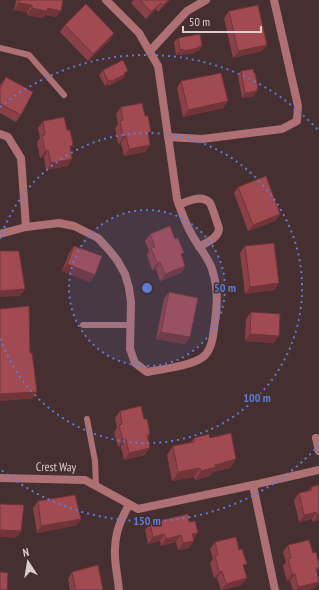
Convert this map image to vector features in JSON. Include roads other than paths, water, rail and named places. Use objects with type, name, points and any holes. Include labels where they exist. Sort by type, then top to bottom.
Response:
[{"type":"street","points":[[0,234],[59,223],[74,226],[98,238],[113,255],[125,274],[131,302],[130,349],[134,363],[147,372],[194,362],[203,357],[209,350],[213,336],[217,307],[217,291],[212,268],[191,234],[179,205],[174,183],[158,66],[139,33],[106,0]]},
{"type":"street","points":[[150,51],[187,10],[206,0]]},
{"type":"street","points":[[168,137],[202,139],[282,129],[297,121],[298,106],[274,0]]},
{"type":"street","points":[[0,134],[8,137],[20,158],[26,228]]},
{"type":"street","points":[[179,205],[198,198],[210,203],[220,228],[219,232],[214,237],[199,247]]},
{"type":"street","points":[[316,438],[319,451]]},
{"type":"street","name":"Crest Way","points":[[0,478],[85,480],[138,509],[319,470]]},
{"type":"street","points":[[253,485],[275,590]]},
{"type":"street","points":[[119,590],[114,548],[117,532],[129,504]]},
{"type":"lane","points":[[0,48],[29,55],[64,95]]},
{"type":"lane","points":[[83,326],[131,324]]},
{"type":"lane","points":[[87,419],[95,461],[96,486]]}]
